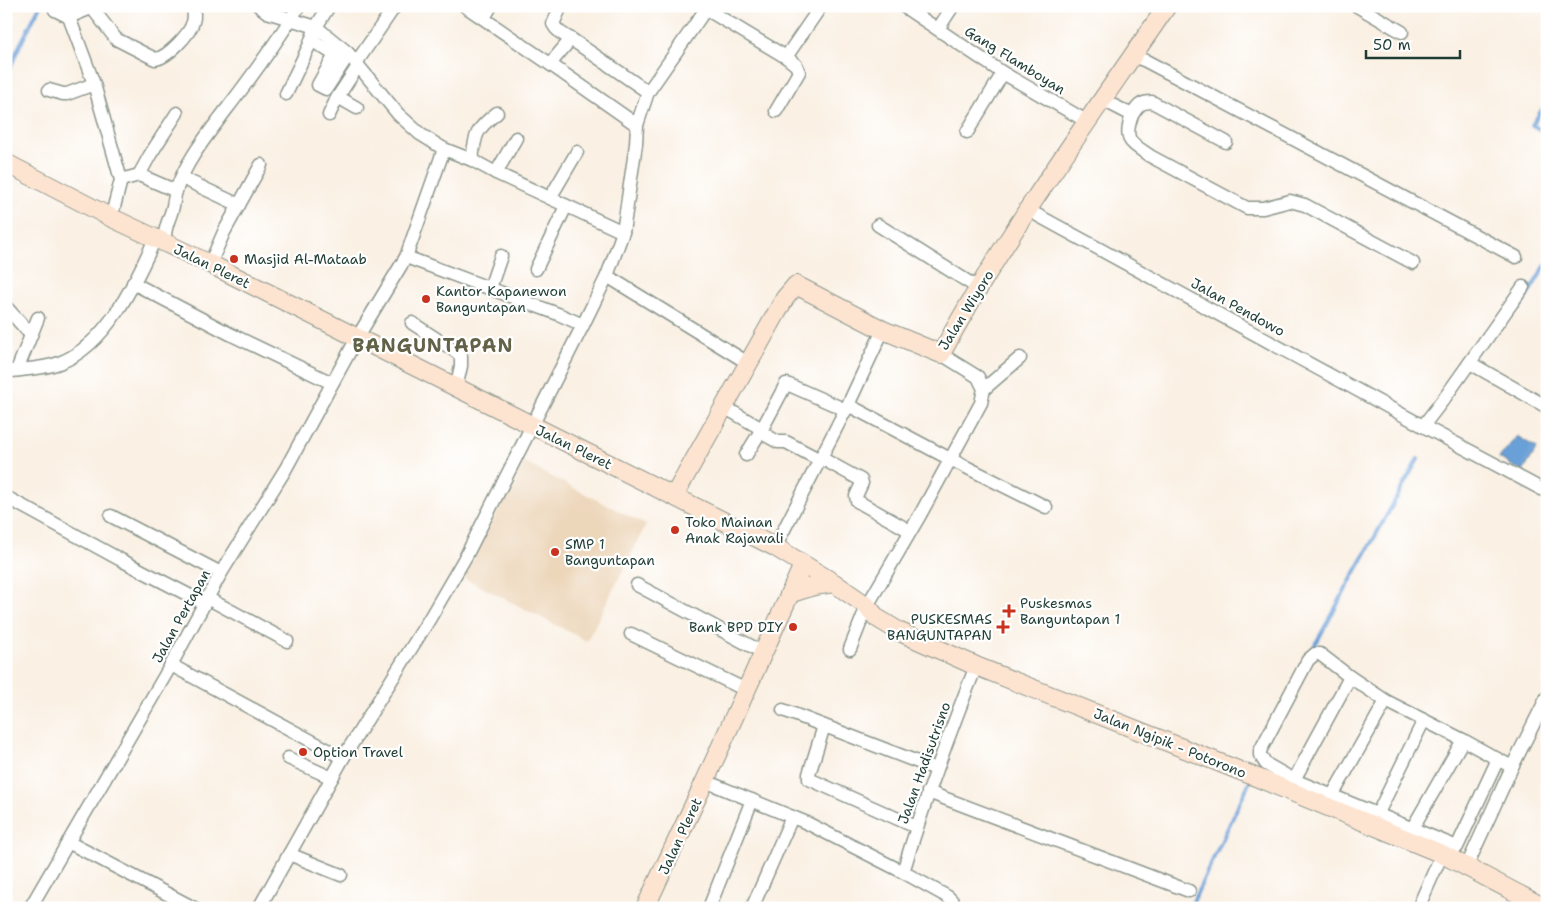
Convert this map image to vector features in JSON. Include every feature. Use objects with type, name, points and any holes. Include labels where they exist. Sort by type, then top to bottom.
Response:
[{"type":"street","points":[[69,17],[94,7],[116,39],[155,58],[160,58],[165,56],[180,41],[192,26],[194,14],[192,6]]},
{"type":"street","points":[[259,6],[267,12],[316,27],[354,61],[410,126],[444,149],[472,160],[624,232]]},
{"type":"street","points":[[11,371],[57,364],[71,358],[85,348],[100,333],[160,241],[172,209],[176,191],[210,130],[266,56],[299,6]]},
{"type":"street","points":[[286,94],[316,27],[329,6]]},
{"type":"street","points":[[311,40],[335,55],[318,85],[326,89],[354,61],[396,6]]},
{"type":"street","points":[[465,6],[637,125]]},
{"type":"street","points":[[484,18],[491,6]]},
{"type":"street","points":[[561,6],[553,24],[555,29],[648,92]]},
{"type":"street","points":[[786,57],[821,6]]},
{"type":"street","name":"Gang Flamboyan","points":[[903,6],[1004,73],[1088,122]]},
{"type":"street","points":[[938,29],[953,6]]},
{"type":"street","name":"Jalan Wiyoro","points":[[674,496],[785,298],[796,285],[883,330],[941,354],[978,288],[1028,210],[1167,6]]},
{"type":"street","points":[[1358,6],[1402,32]]},
{"type":"street","points":[[259,908],[324,790],[466,556],[583,325],[607,276],[624,232],[637,125],[648,92],[707,8],[796,65],[799,72],[795,82],[776,111]]},
{"type":"street","points":[[55,10],[69,17],[94,84],[121,180],[110,217]]},
{"type":"street","points":[[550,64],[571,39]]},
{"type":"street","points":[[1133,56],[1516,257]]},
{"type":"street","points":[[329,116],[354,61]]},
{"type":"street","points":[[967,132],[1004,73]]},
{"type":"street","points":[[48,90],[67,94],[94,84]]},
{"type":"street","points":[[338,97],[357,108]]},
{"type":"street","points":[[1103,100],[1132,115]]},
{"type":"street","points":[[1226,142],[1152,102],[1144,102],[1138,106],[1132,115],[1128,128],[1130,141],[1150,156],[1247,208],[1263,208],[1290,202],[1305,205],[1413,263]]},
{"type":"street","points":[[139,175],[150,154],[178,112]]},
{"type":"street","points":[[472,160],[478,131],[483,124],[498,113]]},
{"type":"street","points":[[496,173],[516,138]]},
{"type":"street","name":"Jalan Pertapan","points":[[30,908],[171,665],[221,573],[281,476],[357,338],[406,257],[444,149]]},
{"type":"street","points":[[550,198],[577,152]]},
{"type":"street","name":"Jalan Pleret","points":[[6,162],[110,217],[210,264],[775,547],[803,565],[645,908]]},
{"type":"street","points":[[210,264],[261,165]]},
{"type":"street","points":[[121,180],[139,175],[176,191]]},
{"type":"street","points":[[182,178],[239,205]]},
{"type":"street","points":[[536,269],[566,206]]},
{"type":"street","name":"Jalan Pendowo","points":[[1028,210],[1444,438],[1547,492]]},
{"type":"street","points":[[878,225],[978,288]]},
{"type":"street","points":[[490,288],[502,256]]},
{"type":"street","points":[[406,257],[583,325]]},
{"type":"street","points":[[607,276],[748,363]]},
{"type":"street","points":[[134,283],[232,335],[332,383]]},
{"type":"street","points":[[1428,428],[1523,287]]},
{"type":"street","points":[[6,307],[31,334]]},
{"type":"street","points":[[11,371],[38,318]]},
{"type":"street","points":[[412,323],[461,356],[461,366],[456,388]]},
{"type":"street","points":[[775,547],[847,407],[883,330]]},
{"type":"street","points":[[941,354],[978,377],[984,389]]},
{"type":"street","points":[[850,649],[867,606],[981,403],[984,389],[1020,358]]},
{"type":"street","points":[[1470,363],[1547,407]]},
{"type":"street","points":[[746,455],[786,384],[847,407],[1046,507]]},
{"type":"street","points":[[724,407],[778,442],[786,442],[861,480],[862,483],[856,496],[857,500],[910,531]]},
{"type":"street","points":[[6,497],[121,560],[287,641]]},
{"type":"street","points":[[111,516],[221,573]]},
{"type":"street","name":"Jalan Ngipik - Potorono","points":[[803,565],[834,583],[867,606],[878,618],[900,632],[976,666],[1330,802],[1442,854],[1545,908]]},
{"type":"street","points":[[789,594],[814,586],[834,583]]},
{"type":"street","points":[[637,585],[764,653]]},
{"type":"street","points":[[631,634],[746,690]]},
{"type":"street","points":[[1498,759],[1456,847],[1377,815],[1330,802],[1266,764],[1260,755],[1260,751],[1308,660],[1315,654],[1320,654],[1386,701],[1464,740],[1498,759],[1512,767]]},
{"type":"street","points":[[171,665],[343,758]]},
{"type":"street","name":"Jalan Hadisutrisno","points":[[903,872],[936,769],[976,666]]},
{"type":"street","points":[[1294,780],[1350,677]]},
{"type":"street","points":[[1466,868],[1512,767],[1547,697]]},
{"type":"street","points":[[1330,802],[1386,701]]},
{"type":"street","points":[[783,710],[936,769]]},
{"type":"street","points":[[1377,815],[1424,720]]},
{"type":"street","points":[[824,726],[809,779],[916,827]]},
{"type":"street","points":[[1412,829],[1464,740]]},
{"type":"street","points":[[288,758],[332,778]]},
{"type":"street","points":[[705,781],[792,817],[903,872],[948,897],[952,901],[952,908]]},
{"type":"street","points":[[928,792],[1189,891]]},
{"type":"street","points":[[709,908],[752,800]]},
{"type":"street","points":[[752,908],[792,817]]},
{"type":"street","points":[[68,842],[194,908]]},
{"type":"street","points":[[290,854],[340,875]]},
{"type":"street","points":[[1418,908],[1442,854]]},
{"type":"shaded area","name":"SMP 1 Banguntapan","points":[[523,462],[646,525],[587,641],[464,578]]},
{"type":"water","points":[[1517,436],[1537,448],[1523,472],[1499,458]]},
{"type":"waterway","points":[[6,78],[17,51],[40,6]]},
{"type":"waterway","points":[[1547,102],[1532,125],[1547,133]]},
{"type":"waterway","points":[[1519,309],[1547,263]]},
{"type":"waterway","points":[[1311,652],[1418,459]]},
{"type":"waterway","points":[[1190,908],[1250,781]]},
{"type":"place","name":"Masjid Al-Mataab","points":[[234,259]]},
{"type":"place","name":"Kantor Kapanewon Banguntapan","points":[[426,299]]},
{"type":"place","name":"Toko Mainan Anak Rajawali","points":[[675,530]]},
{"type":"place","name":"SMP 1 Banguntapan","points":[[555,552]]},
{"type":"place","name":"Puskesmas Banguntapan 1","points":[[1009,611]]},
{"type":"place","name":"Bank BPD DIY","points":[[793,627]]},
{"type":"place","name":"PUSKESMAS BANGUNTAPAN","points":[[1003,627]]},
{"type":"place","name":"Option Travel","points":[[303,752]]},
{"type":"district","name":"BANGUNTAPAN","points":[[433,345]]}]
